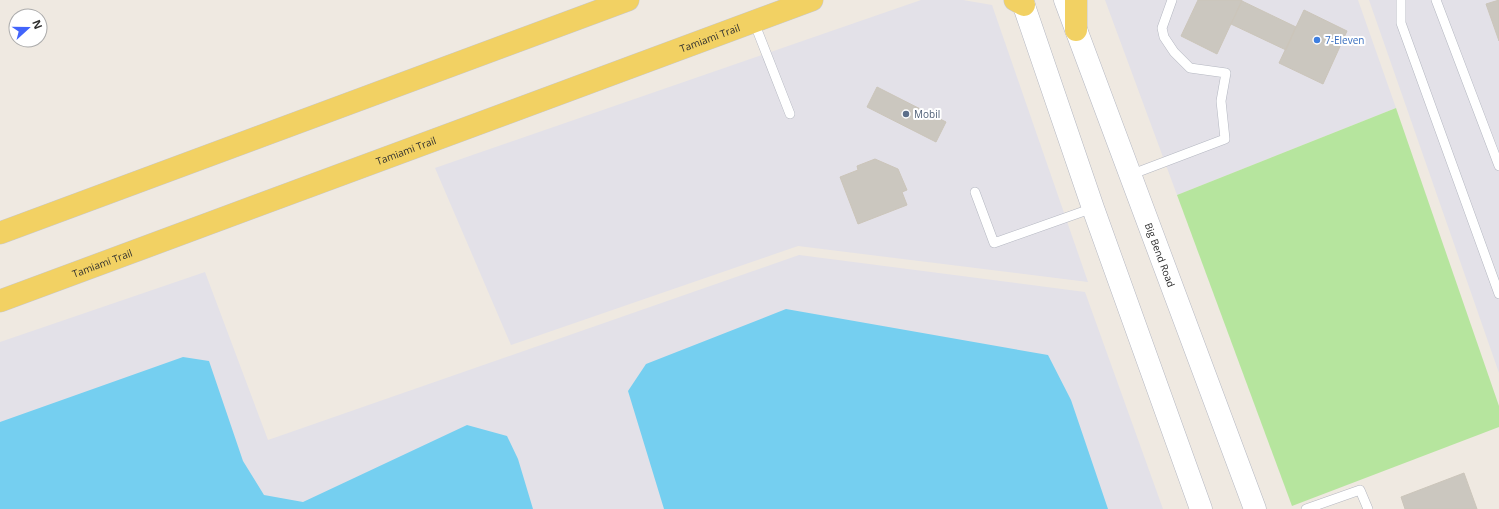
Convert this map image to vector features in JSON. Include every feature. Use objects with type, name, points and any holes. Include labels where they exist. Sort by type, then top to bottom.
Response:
[{"type":"main road","points":[[0,233],[628,0]]},
{"type":"main road","name":"Tamiami Trail","points":[[0,301],[812,0]]},
{"type":"main road","name":"Big Bend Road","points":[[1065,0],[1255,509]]},
{"type":"main road","points":[[1076,0],[1076,30]]},
{"type":"main road","points":[[1020,2],[1201,509]]},
{"type":"lane","points":[[1130,175],[1225,139],[1221,101],[1226,73],[1190,68],[1174,52],[1164,37],[1162,28],[1172,0]]},
{"type":"lane","points":[[1401,0],[1401,23],[1499,294]]},
{"type":"lane","points":[[1436,0],[1499,166]]},
{"type":"lane","points":[[754,22],[790,114]]},
{"type":"lane","points":[[975,192],[994,243],[1093,208]]},
{"type":"lane","points":[[1306,509],[1360,490],[1368,509]]},
{"type":"shaded area","points":[[921,0],[963,0],[992,5],[1088,282],[798,246],[511,345],[435,168]]},
{"type":"shaded area","points":[[1105,0],[1358,0],[1396,108],[1177,195]]},
{"type":"shaded area","points":[[1369,0],[1499,0],[1499,373]]},
{"type":"shaded area","points":[[799,255],[1085,292],[1163,509],[0,509],[0,342],[205,272],[268,440]]},
{"type":"green space","points":[[1396,108],[1499,406],[1499,427],[1292,506],[1177,195]]},
{"type":"water","points":[[786,309],[1048,355],[1071,400],[1108,509],[664,509],[628,391],[646,364]]},
{"type":"water","points":[[183,357],[209,361],[243,461],[264,495],[303,502],[467,425],[507,436],[518,459],[533,509],[0,509],[0,422]]},
{"type":"building","points":[[1198,0],[1242,0],[1217,54],[1181,36]]},
{"type":"building","points":[[1499,0],[1499,41],[1486,4]]},
{"type":"building","points":[[1242,1],[1296,27],[1286,50],[1231,24]]},
{"type":"building","name":"7-Eleven","points":[[1304,10],[1347,31],[1323,84],[1279,63]]},
{"type":"building","name":"Mobil","points":[[877,87],[946,122],[936,142],[867,107]]},
{"type":"building","points":[[875,159],[898,169],[907,190],[902,192],[907,205],[858,224],[840,177],[858,170],[857,166]]},
{"type":"building","points":[[1464,473],[1477,509],[1405,509],[1401,497]]},
{"type":"place","name":"7-Eleven","points":[[1317,40]]},
{"type":"place","name":"Mobil","points":[[906,114]]}]
